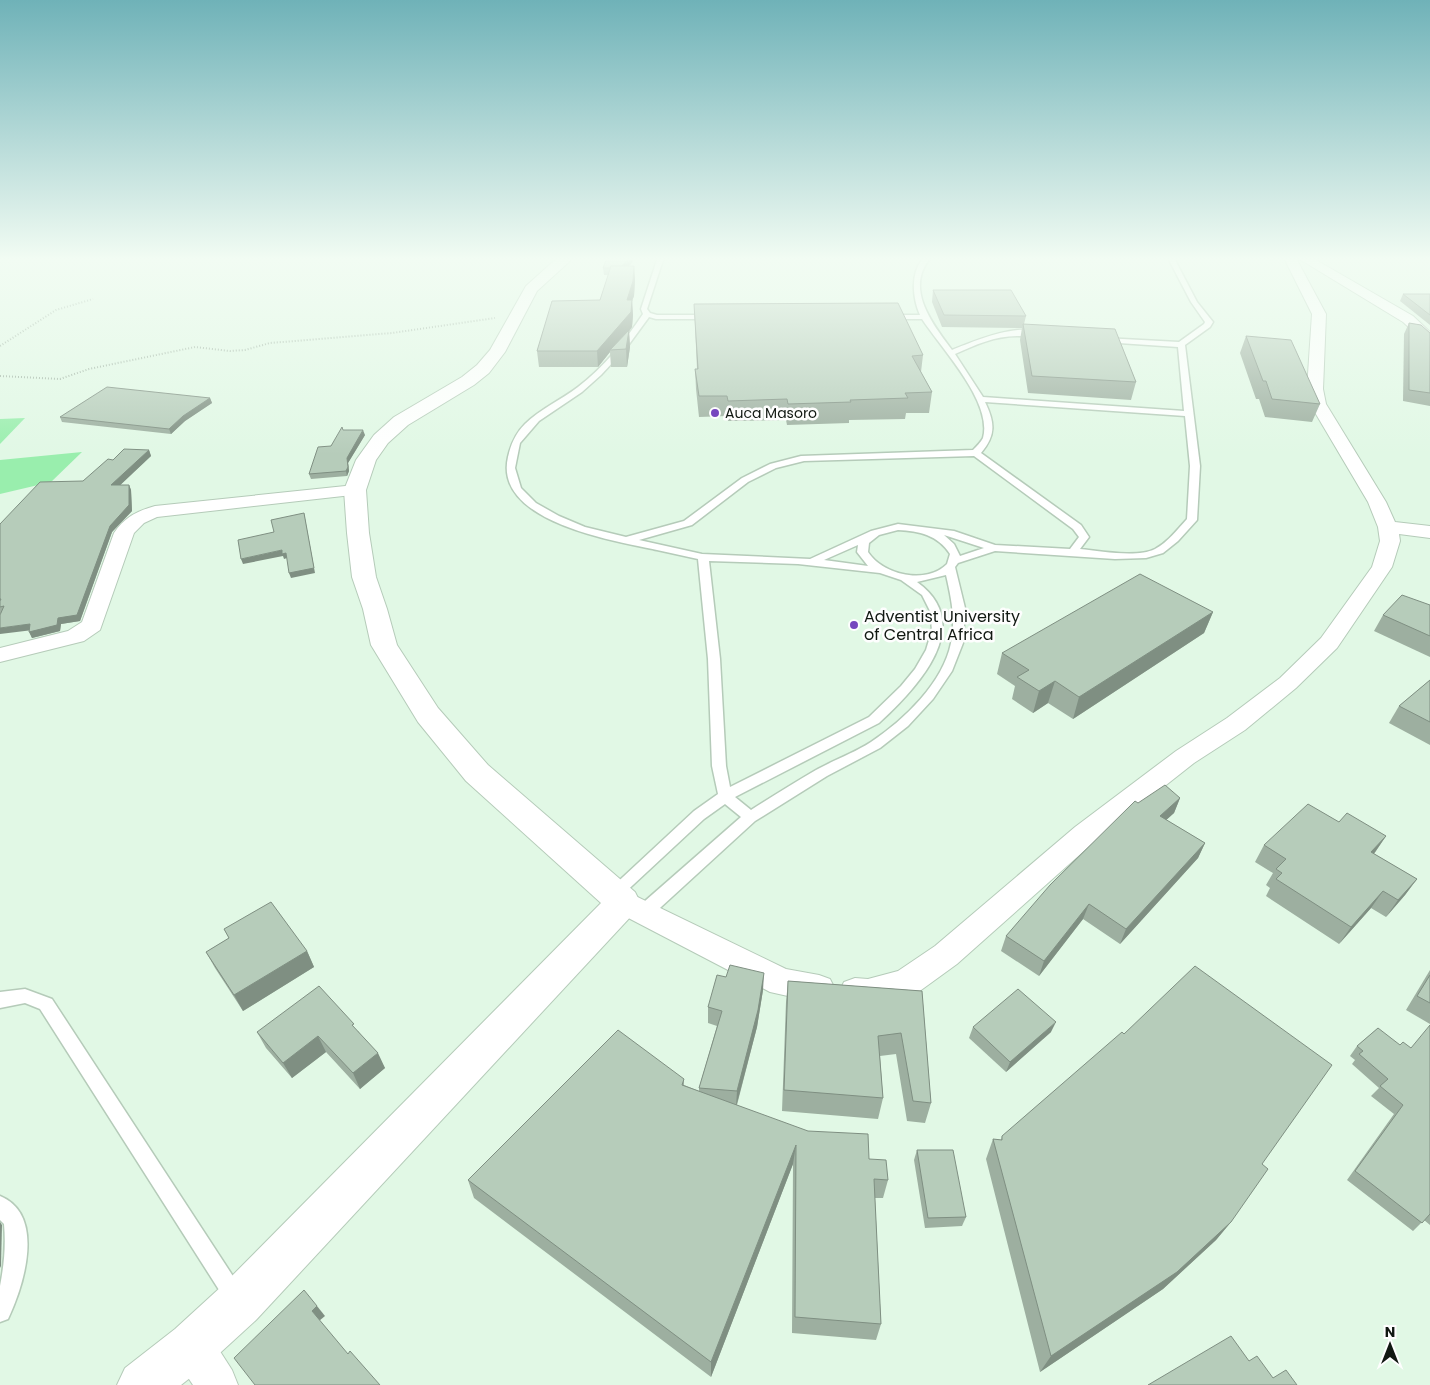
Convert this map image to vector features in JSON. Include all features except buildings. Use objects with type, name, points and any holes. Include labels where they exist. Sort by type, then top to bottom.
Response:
[{"type":"street","points":[[511,325],[496,352],[483,370],[401,421],[382,438],[366,460],[355,490],[364,577],[375,609],[384,645],[402,677],[428,715],[477,773],[627,903],[781,982],[822,989],[868,993],[906,984],[946,955],[1085,834],[1186,757],[1236,724],[1288,683],[1329,643],[1382,567],[1390,541],[1388,528],[1377,502],[1318,404],[1315,389],[1319,325]]},
{"type":"street","points":[[1414,325],[1430,339]]},
{"type":"street","points":[[0,655],[76,636],[92,625],[124,533],[134,520],[143,515],[155,512],[355,490]]},
{"type":"street","points":[[1388,528],[1430,532]]},
{"type":"street","points":[[142,1385],[192,1346],[239,1303],[627,903]]},
{"type":"street","points":[[192,1346],[217,1385]]},
{"type":"lane","points":[[627,903],[699,815],[725,796],[874,720],[888,708],[905,690],[930,655],[936,639],[939,617],[934,602],[917,584],[880,570],[811,562],[703,556],[626,541],[560,522],[538,508],[518,490],[511,475],[511,456],[524,430],[580,389],[616,356],[639,325]]},
{"type":"lane","points":[[626,541],[688,523],[744,480],[788,461],[804,458],[976,453],[984,448],[989,434],[986,414],[980,399],[951,353],[929,325]]},
{"type":"lane","points":[[1091,339],[1161,346],[1181,344],[1208,325]]},
{"type":"lane","points":[[951,353],[992,336],[1012,332],[1042,335]]},
{"type":"lane","points":[[811,562],[868,537],[875,532],[898,528],[954,534],[994,548],[1129,556],[1153,554],[1168,545],[1192,520],[1195,466],[1181,344]]},
{"type":"lane","points":[[980,399],[1189,414]]},
{"type":"lane","points":[[976,453],[1077,528],[1084,537],[1073,552]]},
{"type":"lane","points":[[627,903],[750,817],[822,773],[875,745],[903,723],[929,696],[946,671],[958,643],[958,608],[952,564],[955,554],[944,540],[923,530]]},
{"type":"lane","points":[[868,537],[863,543],[864,558],[880,570]]},
{"type":"lane","points":[[905,578],[931,576],[952,564],[994,548]]},
{"type":"lane","points":[[703,556],[714,659],[719,766],[725,796],[750,817]]},
{"type":"lane","points":[[0,1000],[25,996],[46,1004],[239,1303]]},
{"type":"lane","points":[[0,1206],[14,1219],[18,1253],[9,1294],[0,1311]]},
{"type":"path","points":[[0,346],[33,325]]},
{"type":"path","points":[[0,376],[60,379],[89,369],[195,347],[230,351],[245,350],[270,343],[392,333],[445,325]]},
{"type":"green space","points":[[25,418],[0,444],[0,419]]},
{"type":"green space","points":[[82,452],[51,482],[0,494],[0,460]]},
{"type":"place","name":"Auca Masoro","points":[[715,413]]},
{"type":"place","name":"Adventist University of Central Africa","points":[[854,625]]}]
